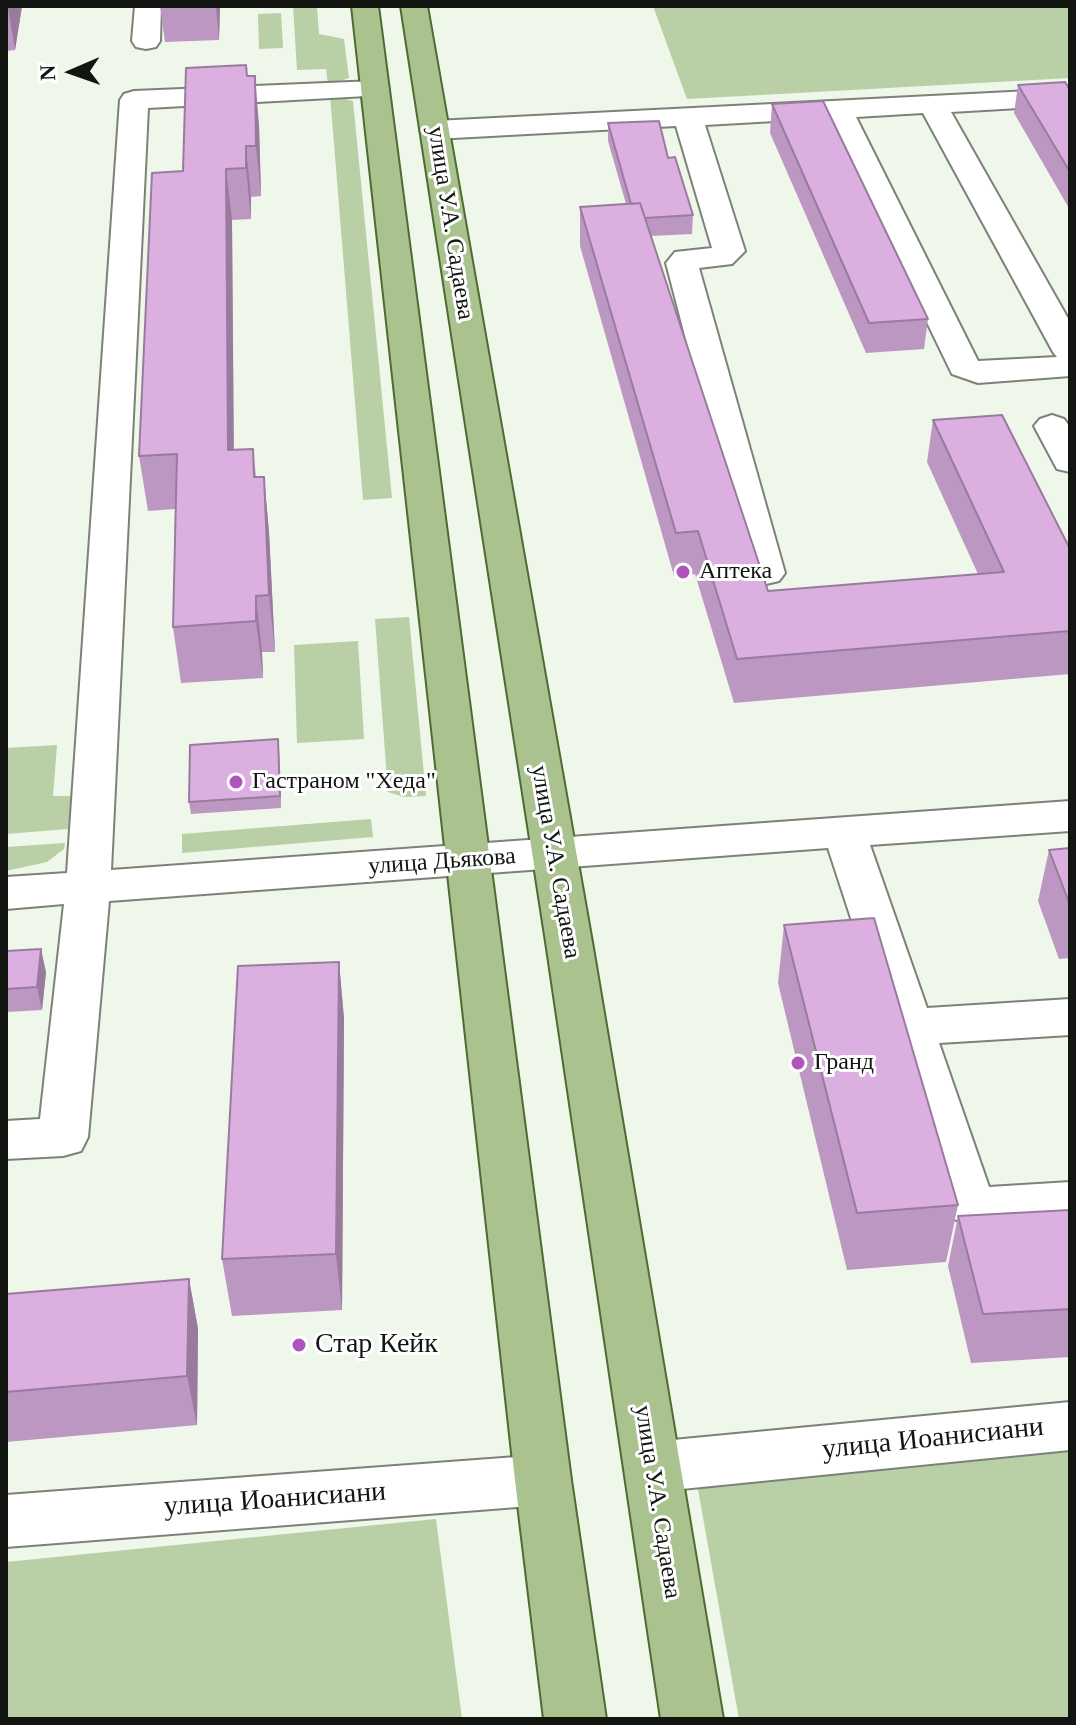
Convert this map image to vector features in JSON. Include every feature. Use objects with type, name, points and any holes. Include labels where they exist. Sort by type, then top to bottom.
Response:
[{"type":"main road","points":[[365,6],[543,1480],[575,1719]]},
{"type":"main road","name":"улица У.А. Садаева","points":[[414,6],[692,1719]]},
{"type":"street","points":[[146,41],[148,6]]},
{"type":"street","points":[[6,1140],[63,1137],[88,887],[134,100],[375,89]]},
{"type":"street","points":[[435,130],[1070,97]]},
{"type":"street","points":[[933,105],[1070,352]]},
{"type":"street","points":[[838,109],[964,367],[978,373],[1070,366]]},
{"type":"street","points":[[688,117],[729,251],[726,256],[690,258],[682,263],[766,573]]},
{"type":"street","points":[[1052,426],[1070,461]]},
{"type":"street","name":"улица Дьякова","points":[[6,893],[1070,816]]},
{"type":"street","points":[[844,832],[969,1203],[984,1208],[1070,1203]]},
{"type":"street","points":[[909,1027],[1070,1017]]},
{"type":"street","name":"улица Иоанисиани","points":[[652,1467],[1070,1426]]},
{"type":"street","name":"улица Иоанисиани","points":[[6,1521],[543,1480]]},
{"type":"green space","points":[[293,6],[317,6],[319,34],[344,39],[349,78],[328,85],[326,69],[297,70]]},
{"type":"green space","points":[[653,6],[1070,6],[1070,78],[687,99]]},
{"type":"green space","points":[[281,13],[283,48],[259,49],[258,14]]},
{"type":"green space","points":[[330,95],[353,101],[392,498],[363,500]]},
{"type":"green space","points":[[409,617],[426,796],[404,797],[388,792],[375,619]]},
{"type":"green space","points":[[358,641],[364,739],[297,743],[294,645]]},
{"type":"green space","points":[[57,745],[53,796],[71,796],[68,829],[6,834],[6,748]]},
{"type":"green space","points":[[371,819],[373,837],[182,853],[182,834]]},
{"type":"green space","points":[[65,843],[64,849],[47,862],[6,871],[6,847]]},
{"type":"green space","points":[[1070,1448],[1070,1719],[739,1719],[697,1484]]},
{"type":"green space","points":[[436,1519],[462,1719],[6,1719],[6,1562]]},
{"type":"building","points":[[246,65],[247,76],[255,76],[256,146],[246,146],[246,168],[226,169],[228,450],[253,449],[254,477],[264,477],[269,595],[256,596],[256,621],[173,627],[177,454],[139,456],[152,173],[183,171],[186,68]]},
{"type":"building","points":[[1065,82],[1070,90],[1070,172],[1018,85]]},
{"type":"building","points":[[823,101],[928,319],[869,323],[772,104]]},
{"type":"building","points":[[659,121],[668,158],[675,157],[693,215],[645,218],[640,203],[631,204],[608,123]]},
{"type":"building","points":[[640,203],[768,591],[1004,572],[933,420],[1002,415],[1070,549],[1070,631],[737,659],[698,531],[676,533],[580,207]]},
{"type":"building","name":"Гастраном \"Хеда\"","points":[[278,739],[280,796],[189,802],[190,745]]},
{"type":"building","points":[[1070,848],[1070,905],[1049,850]]},
{"type":"building","points":[[874,918],[958,1205],[857,1213],[784,925]]},
{"type":"building","points":[[41,949],[37,987],[6,989],[6,951]]},
{"type":"building","points":[[339,962],[336,1254],[222,1259],[238,966]]},
{"type":"building","points":[[1070,1210],[1070,1309],[983,1314],[958,1216]]},
{"type":"building","points":[[189,1279],[187,1376],[6,1392],[6,1294]]},
{"type":"place","name":"Аптека","points":[[683,572]]},
{"type":"place","name":"Гастраном \"Хеда\"","points":[[236,782]]},
{"type":"place","name":"Гранд","points":[[798,1063]]},
{"type":"place","name":"Стар Кейк","points":[[299,1345]]}]
